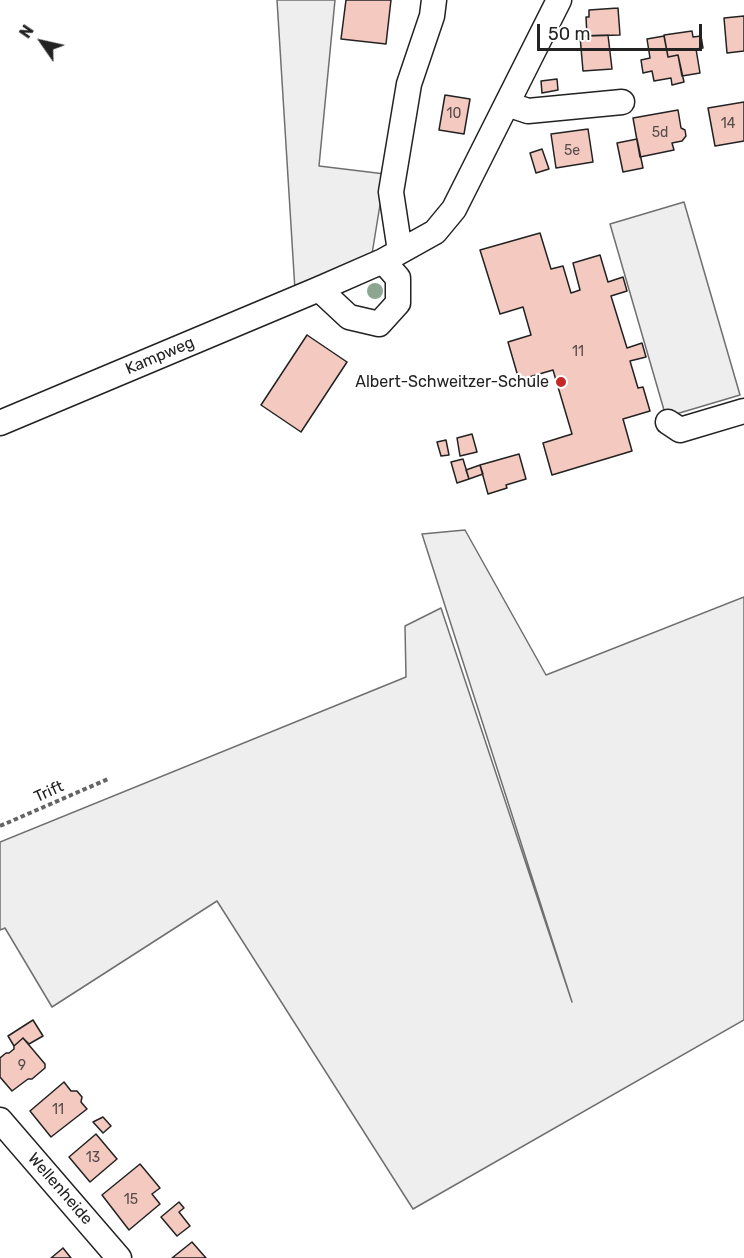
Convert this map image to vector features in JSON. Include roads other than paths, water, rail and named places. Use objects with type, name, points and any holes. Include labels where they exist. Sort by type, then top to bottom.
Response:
[{"type":"street","points":[[319,289],[349,317],[379,324],[398,303],[398,278],[391,256],[391,192],[409,84],[432,16],[434,0]]},
{"type":"street","name":"Kampweg","points":[[0,423],[319,289],[391,256],[435,231],[454,209],[559,0]]},
{"type":"street","points":[[507,104],[528,111],[622,102]]},
{"type":"street","points":[[668,422],[680,430],[744,411]]},
{"type":"street","name":"Wellenheide","points":[[0,1120],[120,1258]]},
{"type":"place","name":"Albert-Schweitzer-Schule","points":[[561,382]]}]
